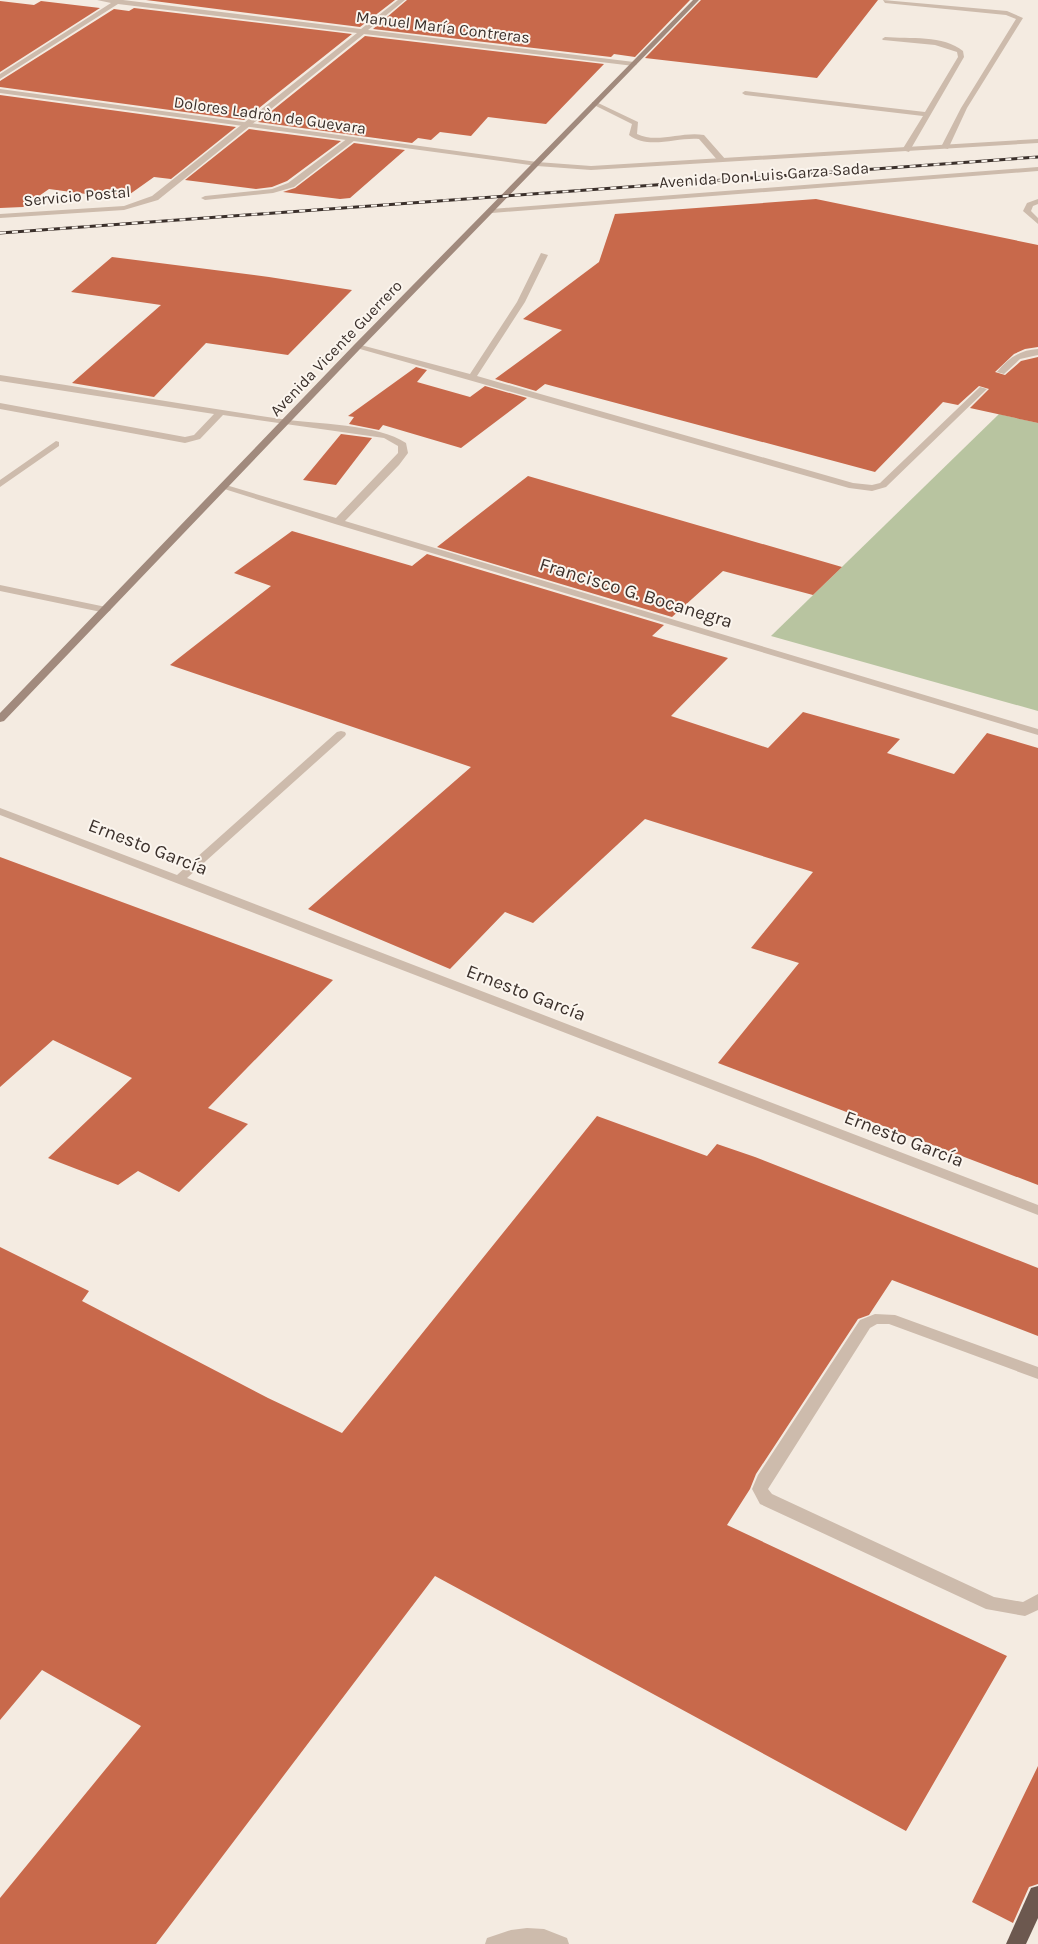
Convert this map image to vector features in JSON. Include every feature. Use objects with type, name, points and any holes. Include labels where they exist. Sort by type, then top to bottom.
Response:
[{"type":"highway","points":[[1016,1944],[1038,1895]]},
{"type":"main road","name":"Avenida Vicente Guerrero","points":[[0,719],[357,347],[696,0]]},
{"type":"street","name":"Manuel María Contreras","points":[[100,0],[634,64]]},
{"type":"street","name":"Servicio Postal","points":[[0,216],[124,208],[144,203],[154,198],[402,0]]},
{"type":"street","points":[[0,77],[119,1]]},
{"type":"street","points":[[886,1],[1006,13],[1020,18],[964,108],[945,147]]},
{"type":"street","points":[[885,39],[956,48],[960,52],[961,57],[906,150]]},
{"type":"street","name":"Dolores Ladròn de Guevara","points":[[0,91],[537,164]]},
{"type":"street","points":[[746,93],[927,114]]},
{"type":"street","points":[[594,103],[636,123],[633,135],[636,137],[649,139],[701,137],[722,160]]},
{"type":"street","points":[[205,198],[273,191],[292,185],[351,140]]},
{"type":"street","name":"Avenida Don Luis Garza Sada","points":[[537,164],[591,168],[1038,141]]},
{"type":"street","name":"Avenida Don Luis Garza Sada","points":[[492,210],[1038,169]]},
{"type":"street","points":[[1038,201],[1030,205],[1027,211],[1038,222]]},
{"type":"street","points":[[472,377],[521,302],[544,255]]},
{"type":"street","points":[[357,347],[472,377],[852,486],[872,488],[883,485],[983,389]]},
{"type":"street","points":[[1001,372],[1016,357],[1027,352],[1038,352]]},
{"type":"street","points":[[0,378],[220,413],[386,436],[399,441],[403,445],[403,453],[338,522]]},
{"type":"street","points":[[0,406],[185,440],[197,436],[220,413]]},
{"type":"street","points":[[0,484],[56,444]]},
{"type":"street","name":"Francisco G. Bocanegra","points":[[223,487],[1038,732]]},
{"type":"street","points":[[0,588],[106,610]]},
{"type":"street","points":[[179,879],[341,734]]},
{"type":"street","name":"Ernesto García","points":[[0,811],[1038,1210]]},
{"type":"street","points":[[1038,1373],[890,1319],[875,1319],[865,1324],[764,1478],[760,1488],[766,1499],[992,1604],[1024,1608],[1038,1600]]},
{"type":"street","points":[[494,1944],[523,1936],[551,1940],[560,1944]]},
{"type":"green space","points":[[999,414],[1038,423],[1038,711],[771,636]]},
{"type":"building","points":[[146,0],[395,0],[360,27]]},
{"type":"building","points":[[407,0],[690,0],[635,57],[614,54],[611,57],[373,29]]},
{"type":"building","points":[[701,0],[878,0],[817,78],[645,58]]},
{"type":"building","points":[[0,1],[34,5],[41,1],[100,8],[0,72]]},
{"type":"building","points":[[134,8],[352,34],[244,120],[0,87],[0,81],[114,9],[129,11]]},
{"type":"building","points":[[365,36],[604,64],[546,124],[488,117],[471,136],[440,132],[431,140],[418,138],[412,143],[258,122]]},
{"type":"building","points":[[0,95],[236,127],[171,179],[154,177],[123,199],[49,189],[23,207],[0,208]]},
{"type":"building","points":[[249,129],[341,141],[287,181],[272,187],[256,189],[185,180]]},
{"type":"building","points":[[354,143],[405,150],[350,198],[340,199],[283,192],[295,188]]},
{"type":"building","points":[[816,199],[1038,245],[1038,347],[1025,349],[1014,354],[995,372],[1005,375],[1021,361],[1038,357],[1038,423],[970,408],[989,389],[979,386],[958,405],[943,402],[875,472],[545,384],[536,391],[495,379],[562,330],[523,319],[599,262],[615,214]]},
{"type":"building","points":[[112,257],[269,277],[352,290],[288,355],[206,343],[154,397],[72,383],[161,305],[71,292]]},
{"type":"building","points":[[416,367],[427,370],[417,382],[470,397],[485,386],[527,398],[461,448],[383,425],[379,430],[349,424],[354,417],[348,416]]},
{"type":"building","points":[[341,434],[372,438],[336,485],[303,480]]},
{"type":"building","points":[[528,476],[842,567],[813,595],[723,571],[672,617],[437,547]]},
{"type":"building","points":[[292,531],[412,566],[427,554],[664,625],[652,636],[728,658],[671,716],[768,748],[803,712],[900,739],[887,753],[954,774],[987,733],[1038,748],[1038,1185],[718,1063],[799,963],[751,948],[813,872],[645,819],[533,923],[505,912],[450,969],[308,909],[471,767],[170,665],[271,586],[234,573]]},
{"type":"building","points":[[0,857],[333,980],[208,1108],[248,1124],[179,1192],[138,1171],[118,1185],[48,1158],[132,1078],[53,1040],[0,1087]]},
{"type":"building","points":[[597,1116],[707,1156],[717,1144],[755,1157],[1038,1268],[1038,1336],[892,1280],[869,1315],[858,1319],[756,1474],[750,1489],[727,1525],[1007,1656],[906,1831],[435,1576],[156,1944],[0,1944],[0,1898],[141,1726],[42,1670],[0,1720],[0,1247],[89,1291],[82,1301],[268,1398],[342,1433]]},
{"type":"building","points":[[1038,1766],[1038,1884],[1029,1887],[1013,1923],[972,1902]]},
{"type":"railway","points":[[0,233],[1038,157]]}]
